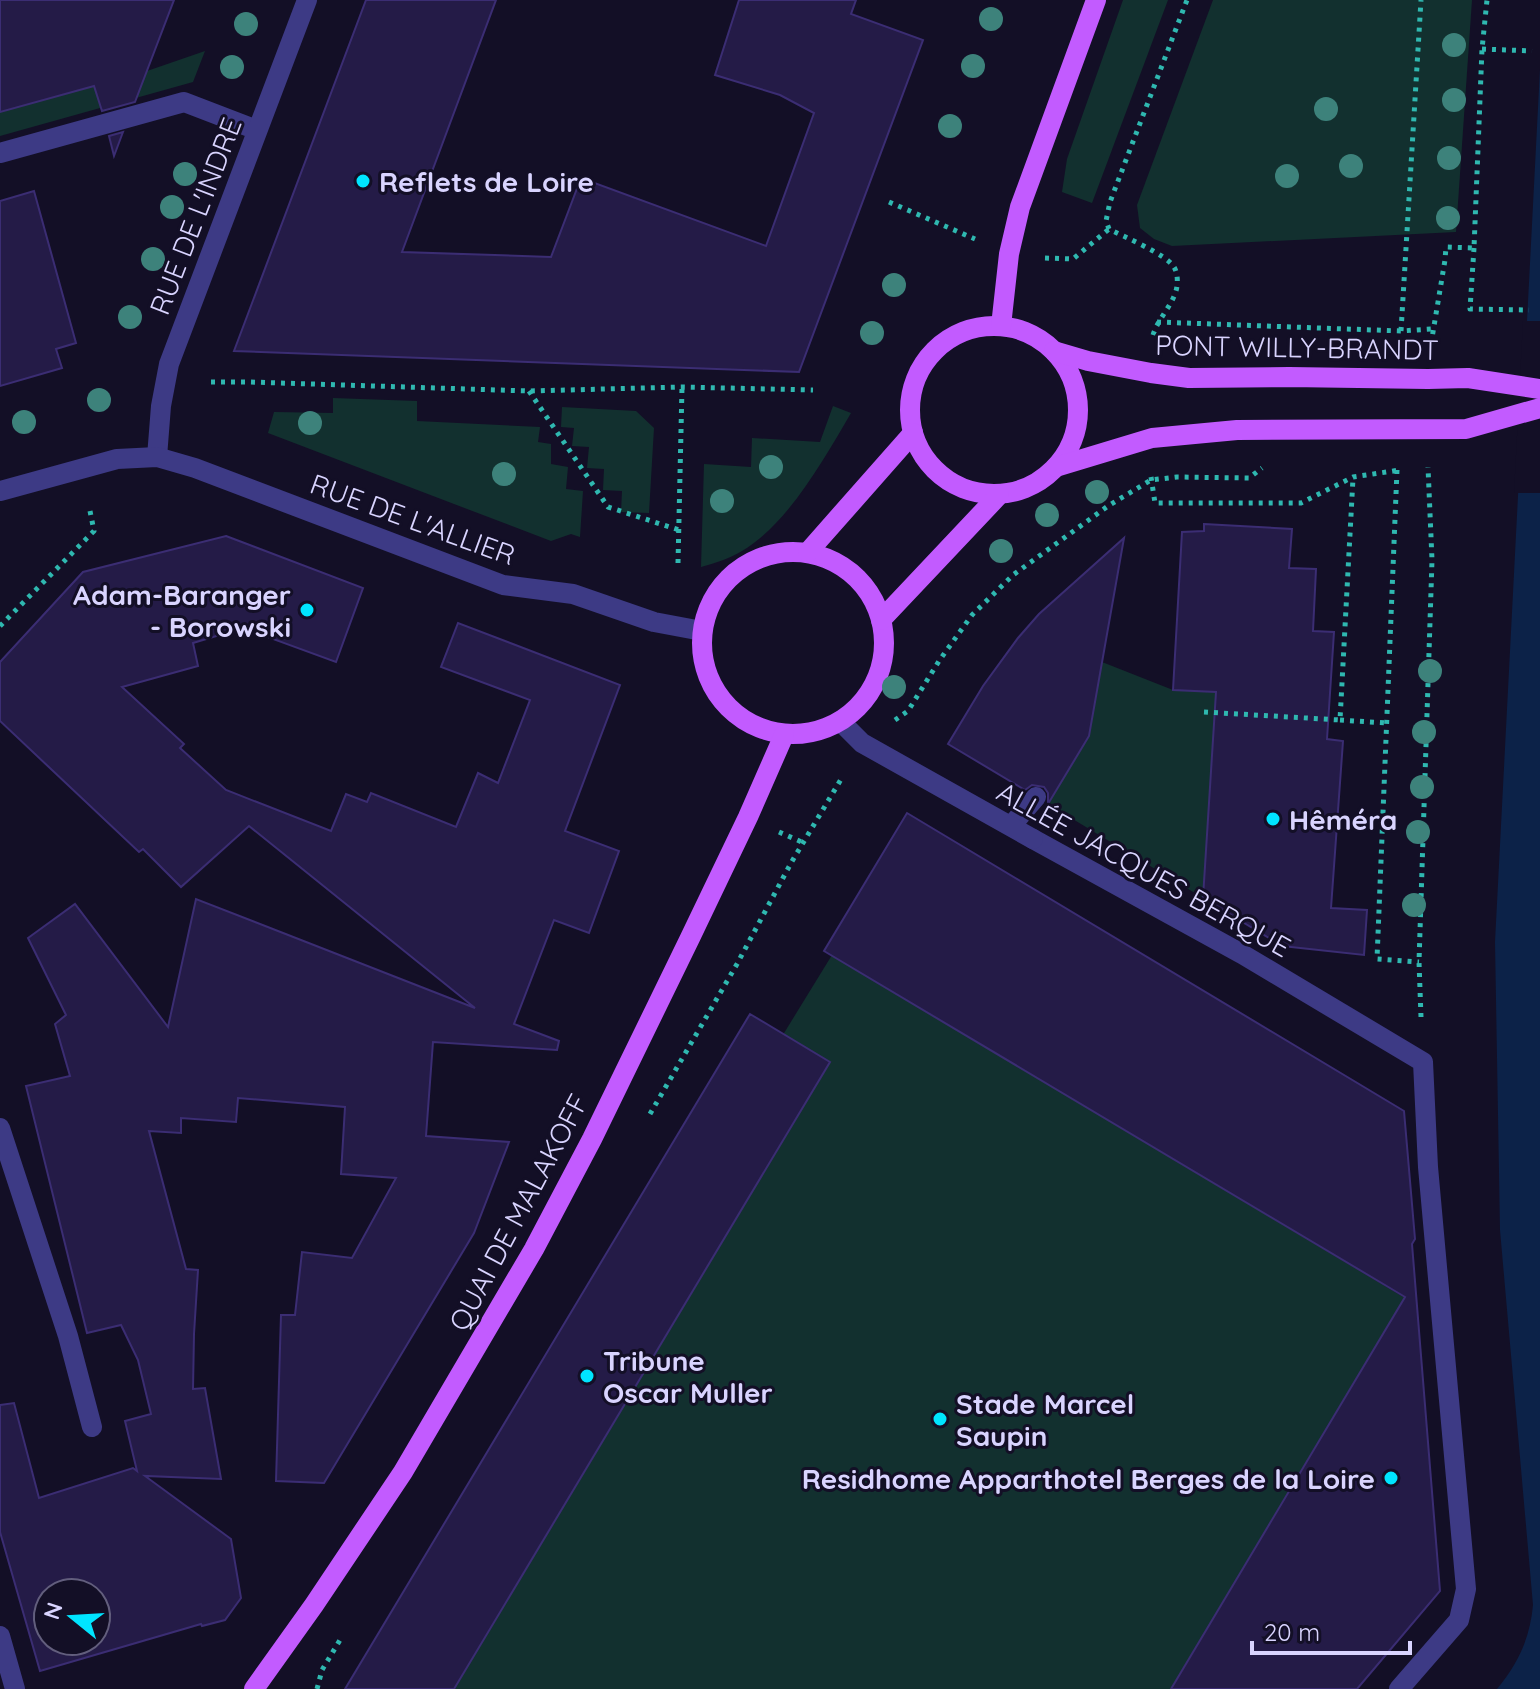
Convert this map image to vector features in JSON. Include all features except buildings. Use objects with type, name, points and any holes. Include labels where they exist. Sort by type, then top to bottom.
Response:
[{"type":"main road","points":[[1001,326],[1009,254],[1020,207],[1096,0]]},
{"type":"main road","points":[[985,326],[1001,326],[1029,334],[1054,351],[1071,377],[1078,409],[1073,440],[1056,467],[1036,483],[999,495],[973,492],[950,482],[930,466],[913,433],[910,401],[920,370],[929,357],[954,336],[985,326]]},
{"type":"main road","name":"PONT WILLY-BRANDT","points":[[1054,351],[1100,363],[1189,378],[1468,378],[1540,389]]},
{"type":"main road","points":[[1056,467],[1130,444],[1166,437],[1237,430],[1466,429],[1540,408]]},
{"type":"main road","points":[[808,552],[913,433]]},
{"type":"main road","points":[[881,620],[999,495]]},
{"type":"main road","points":[[792,551],[808,552],[841,565],[859,580],[873,598],[881,620],[884,639],[882,659],[868,695],[856,710],[840,721],[813,732],[784,735],[760,729],[738,717],[721,700],[708,679],[702,656],[705,615],[721,586],[732,574],[760,557],[792,551]]},
{"type":"main road","name":"QUAI DE MALAKOFF","points":[[254,1689],[403,1472],[534,1249],[678,964],[784,735]]},
{"type":"street","name":"RUE DE L'INDRE","points":[[157,457],[161,406],[169,364],[307,0]]},
{"type":"street","points":[[0,153],[184,102],[257,130]]},
{"type":"street","name":"RUE DE L'ALLIER","points":[[0,491],[117,459],[157,457],[195,468],[503,585],[573,594],[654,622],[702,631]]},
{"type":"street","name":"ALLÉE JACQUES BERQUE","points":[[840,721],[862,743],[1242,954],[1423,1062]]},
{"type":"street","points":[[1011,826],[1036,797]]},
{"type":"street","points":[[1399,1689],[1459,1620],[1466,1589],[1428,1167],[1423,1062]]},
{"type":"street","points":[[0,1128],[68,1336],[92,1427]]},
{"type":"street","points":[[0,1636],[15,1689]]},
{"type":"path","points":[[1187,0],[1110,202],[1106,221],[1109,229],[1163,256],[1174,266],[1176,291],[1157,322],[1401,331],[1432,329],[1446,247],[1474,248]]},
{"type":"path","points":[[1401,331],[1421,0]]},
{"type":"path","points":[[1487,0],[1470,309],[1529,310]]},
{"type":"path","points":[[1482,49],[1532,51]]},
{"type":"path","points":[[889,202],[1009,254],[1021,256],[1073,259],[1109,229]]},
{"type":"path","points":[[211,382],[529,391],[682,387],[813,390]]},
{"type":"path","points":[[678,563],[682,387]]},
{"type":"path","points":[[529,391],[608,507],[679,530]]},
{"type":"path","points":[[0,626],[94,531],[80,468]]},
{"type":"path","points":[[862,743],[908,711],[972,615],[1013,575],[1108,506],[1151,480],[1155,503],[1301,503],[1353,477],[1412,469]]},
{"type":"path","points":[[1397,470],[1377,959],[1419,962]]},
{"type":"path","points":[[1340,720],[1353,477]]},
{"type":"path","points":[[1423,1062],[1419,962],[1432,560],[1428,491]]},
{"type":"path","points":[[1204,712],[1387,723]]},
{"type":"green space","points":[[1123,0],[1168,0],[1092,203],[1062,192],[1067,159]]},
{"type":"green space","points":[[1213,0],[1472,0],[1456,232],[1172,246],[1154,239],[1140,228],[1137,205]]},
{"type":"green space","points":[[205,51],[193,82],[0,136],[0,112],[147,71]]},
{"type":"green space","points":[[333,398],[417,401],[417,421],[540,427],[538,442],[551,444],[551,464],[568,467],[566,489],[583,491],[580,537],[571,534],[551,541],[268,433],[274,412],[333,413]]},
{"type":"green space","points":[[833,406],[851,413],[790,508],[775,525],[742,551],[701,567],[704,464],[751,467],[752,438],[820,442]]},
{"type":"green space","points":[[562,407],[636,411],[654,428],[649,513],[621,512],[622,491],[603,490],[604,469],[587,468],[589,447],[572,446],[574,428],[561,427]]},
{"type":"green space","points":[[1102,662],[1173,690],[1329,699],[1203,898],[1048,804],[1089,736]]},
{"type":"green space","name":"Stade Marcel Saupin","points":[[832,955],[1405,1298],[1171,1689],[381,1689]]},
{"type":"water","points":[[1540,69],[1540,1689],[1497,1689],[1522,1650],[1533,1605],[1500,1230],[1495,942]]},
{"type":"pier","points":[[1523,321],[1540,321],[1540,493],[1514,493]]},
{"type":"place","name":"Reflets de Loire","points":[[363,181]]},
{"type":"place","name":"Adam-Baranger - Borowski","points":[[307,610]]},
{"type":"place","name":"Hêméra","points":[[1273,819]]},
{"type":"place","name":"Tribune Oscar Muller","points":[[587,1376]]},
{"type":"place","name":"Stade Marcel Saupin","points":[[940,1419]]},
{"type":"place","name":"Residhome Apparthotel Berges de la Loire","points":[[1391,1478]]}]
